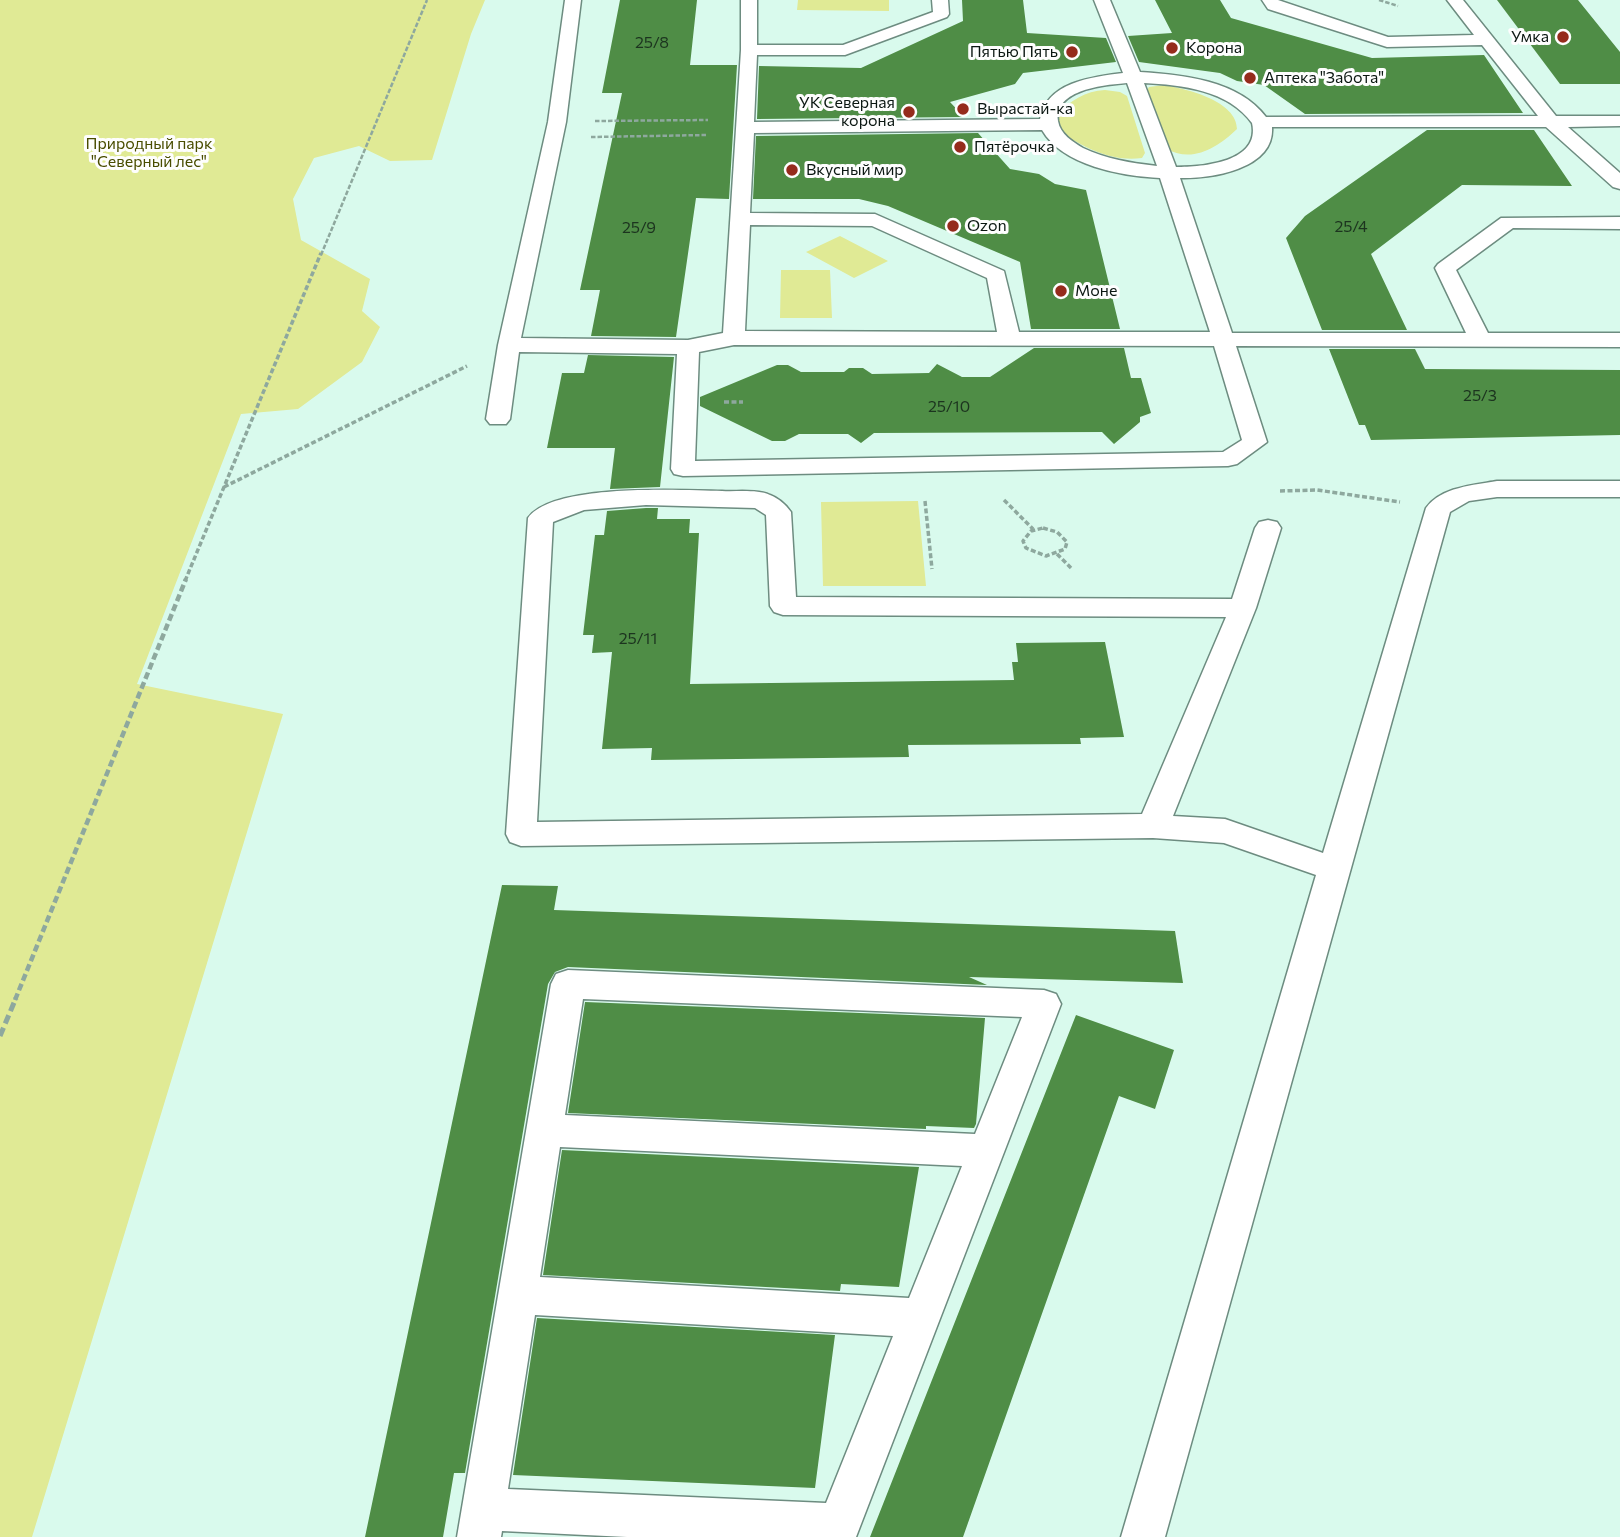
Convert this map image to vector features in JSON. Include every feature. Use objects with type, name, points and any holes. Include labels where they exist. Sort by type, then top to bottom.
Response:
[{"type":"lane","points":[[498,419],[509,345],[556,129],[573,0]]},
{"type":"lane","points":[[733,338],[750,50],[749,0]]},
{"type":"lane","points":[[750,50],[845,50],[941,14],[940,0]]},
{"type":"lane","points":[[688,347],[683,468],[1228,459],[1255,442],[1170,173],[1135,77],[1102,0]]},
{"type":"lane","points":[[1270,0],[1274,6],[1387,42],[1485,40]]},
{"type":"lane","points":[[1455,0],[1552,122],[1620,183]]},
{"type":"lane","points":[[1135,77],[1168,79],[1218,91],[1249,108],[1262,122],[1263,138],[1254,152],[1234,164],[1204,171],[1170,173],[1135,171],[1103,163],[1076,152],[1057,139],[1048,124],[1049,110],[1060,97],[1079,87],[1105,80],[1135,77]]},
{"type":"lane","points":[[1262,122],[1620,121]]},
{"type":"lane","points":[[744,128],[1048,124]]},
{"type":"lane","points":[[742,219],[875,220],[997,275],[1010,340]]},
{"type":"lane","points":[[1480,340],[1445,268],[1508,222],[1620,223]]},
{"type":"lane","points":[[509,345],[688,347],[733,338],[1620,340]]},
{"type":"lane","points":[[1143,1537],[1439,508],[1462,495],[1497,489],[1620,489]]},
{"type":"lane","points":[[1243,608],[783,606],[778,512],[761,500],[584,500],[551,510],[541,518],[521,834],[1153,826],[1225,831],[1334,869]]},
{"type":"lane","points":[[1153,826],[1243,608],[1268,528]]},
{"type":"lane","points":[[568,984],[1044,1004],[836,1531],[482,1523],[544,1130],[568,984]]},
{"type":"lane","points":[[544,1130],[986,1151]]},
{"type":"lane","points":[[518,1295],[920,1318]]},
{"type":"path","points":[[0,1036],[223,488],[427,0]]},
{"type":"path","points":[[556,129],[744,128]]},
{"type":"path","points":[[556,129],[744,128]]},
{"type":"path","points":[[223,488],[509,345]]},
{"type":"path","points":[[719,402],[743,402]]},
{"type":"path","points":[[1275,491],[1317,490],[1439,508]]},
{"type":"path","points":[[1013,495],[1000,496],[1033,529],[1055,530],[1063,535],[1067,542],[1065,549],[1046,556],[1026,548],[1023,541],[1026,534],[1033,529]]},
{"type":"path","points":[[925,496],[936,606]]},
{"type":"green space","name":"Природный парк \"Северный лес\"","points":[[0,0],[485,0],[471,34],[432,160],[390,161],[359,146],[314,158],[293,199],[301,240],[370,279],[362,311],[380,327],[362,362],[298,409],[241,414],[137,684],[283,714],[32,1537],[0,1537]]},
{"type":"green space","points":[[798,0],[889,0],[889,11],[797,10]]},
{"type":"green space","points":[[1164,85],[1197,93],[1220,104],[1235,119],[1237,129],[1204,152],[1175,153],[1165,148],[1146,92],[1149,87]]},
{"type":"green space","points":[[1105,90],[1127,96],[1145,153],[1142,158],[1109,156],[1089,149],[1061,133],[1056,114],[1091,92]]},
{"type":"green space","points":[[840,236],[888,261],[854,278],[806,252]]},
{"type":"green space","points":[[781,270],[830,270],[832,318],[780,318]]},
{"type":"green space","points":[[918,501],[926,586],[823,586],[821,502]]},
{"type":"building","points":[[620,0],[697,0],[690,65],[737,65],[729,199],[696,198],[676,337],[591,336],[600,290],[580,290],[622,93],[602,93]]},
{"type":"building","points":[[962,0],[1023,0],[1027,33],[1106,38],[1116,62],[1023,73],[1015,84],[950,102],[964,117],[757,119],[759,66],[861,68],[963,21]]},
{"type":"building","points":[[1155,0],[1220,0],[1231,18],[1372,58],[1484,55],[1523,113],[1305,114],[1264,85],[1237,81],[1220,73],[1139,62],[1128,36],[1172,33]]},
{"type":"building","points":[[1497,0],[1578,0],[1620,52],[1620,84],[1560,84]]},
{"type":"building","points":[[1427,130],[1534,130],[1572,186],[1462,185],[1371,254],[1407,330],[1322,330],[1286,238],[1305,216]]},
{"type":"building","points":[[978,133],[1010,169],[1039,174],[1055,184],[1086,190],[1120,329],[1031,329],[1020,262],[888,206],[859,199],[753,199],[756,136]]},
{"type":"building","points":[[1034,348],[1124,348],[1131,378],[1141,378],[1151,413],[1140,417],[1140,422],[1114,444],[1102,432],[874,433],[861,443],[848,434],[799,434],[785,441],[772,441],[700,406],[700,397],[777,365],[788,365],[801,372],[844,372],[849,368],[863,368],[872,374],[929,373],[937,364],[962,377],[990,377]]},
{"type":"building","points":[[1329,349],[1415,349],[1425,369],[1620,370],[1620,435],[1371,440],[1365,425],[1359,425]]},
{"type":"building","points":[[588,355],[674,357],[660,487],[610,489],[615,448],[547,448],[562,373],[584,373]]},
{"type":"building","points":[[658,508],[657,519],[690,519],[689,533],[699,533],[690,684],[1014,680],[1012,662],[1018,662],[1016,643],[1105,642],[1124,737],[1080,738],[1081,744],[908,745],[909,757],[651,760],[652,748],[602,749],[612,652],[592,653],[594,635],[583,635],[595,535],[604,535],[607,511]]},
{"type":"building","points":[[502,885],[558,886],[554,910],[1175,931],[1183,983],[969,977],[987,985],[568,967],[555,972],[548,984],[465,1473],[454,1473],[443,1537],[365,1537]]},
{"type":"building","points":[[585,1002],[985,1018],[976,1124],[974,1128],[926,1126],[926,1129],[568,1113]]},
{"type":"building","points":[[1076,1015],[1174,1050],[1155,1109],[1119,1096],[963,1537],[870,1537]]},
{"type":"building","points":[[562,1150],[919,1167],[899,1287],[841,1284],[840,1291],[543,1275]]},
{"type":"building","points":[[537,1318],[835,1335],[815,1488],[513,1475]]},
{"type":"place","name":"Умка","points":[[1563,37]]},
{"type":"place","name":"Корона","points":[[1172,48]]},
{"type":"place","name":"Пятью Пять","points":[[1072,52]]},
{"type":"place","name":"Аптека \"Забота\"","points":[[1250,78]]},
{"type":"place","name":"Вырастай-ка","points":[[963,109]]},
{"type":"place","name":"УК Северная корона","points":[[909,112]]},
{"type":"place","name":"Пятёрочка","points":[[960,147]]},
{"type":"place","name":"Вкусный мир","points":[[792,170]]},
{"type":"place","name":"Ozon","points":[[953,226]]},
{"type":"place","name":"Моне","points":[[1061,291]]}]
